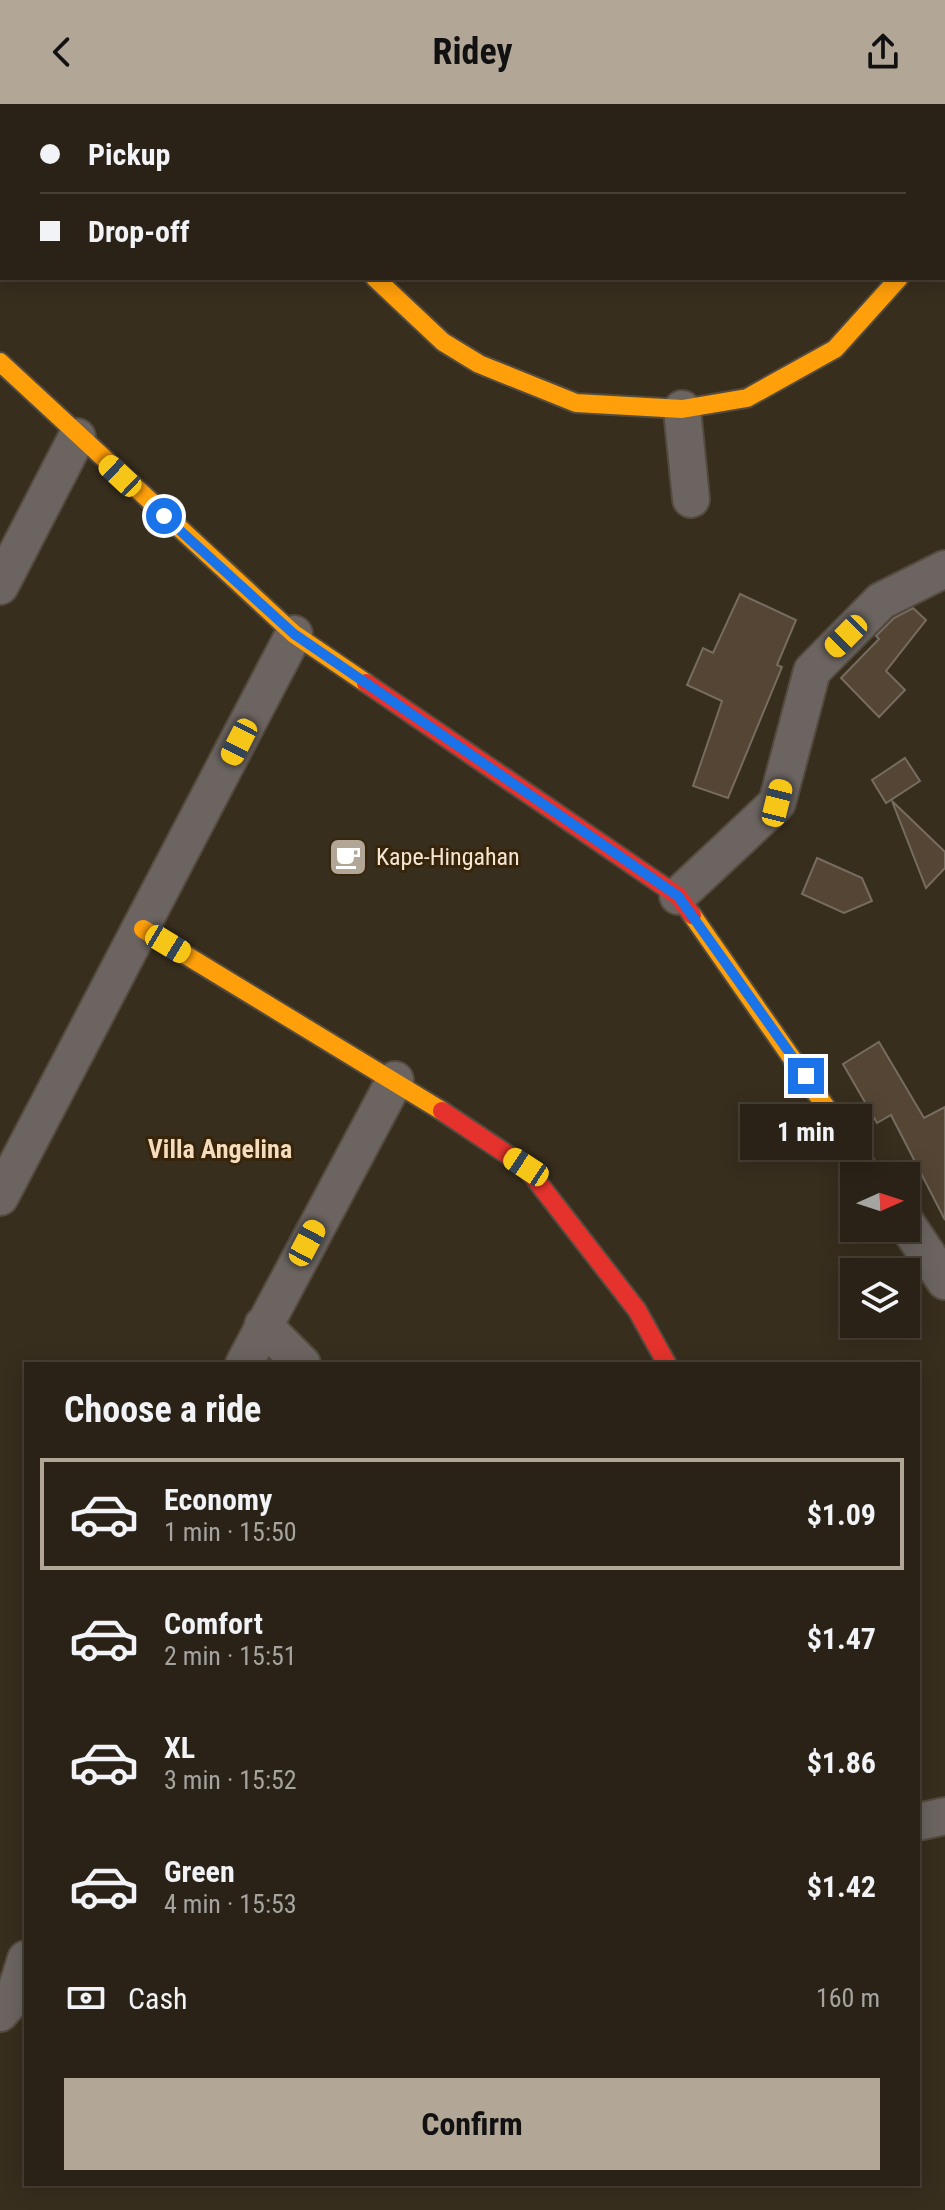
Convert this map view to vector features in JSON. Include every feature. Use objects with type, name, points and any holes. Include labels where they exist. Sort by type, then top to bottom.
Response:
[{"type":"street","points":[[377,280],[443,342],[479,364],[576,403],[682,409],[747,398],[835,349],[897,280]]},
{"type":"street","points":[[0,362],[77,437],[294,634],[678,896],[738,977],[864,1162]]},
{"type":"street","points":[[682,409],[691,499]]},
{"type":"street","points":[[0,586],[77,437]]},
{"type":"street","points":[[678,896],[777,803],[812,671],[881,601],[945,569]]},
{"type":"street","points":[[0,1197],[143,929],[294,634]]},
{"type":"street","points":[[143,929],[395,1080],[526,1167],[637,1310],[666,1362]]},
{"type":"street","points":[[245,1362],[395,1080]]},
{"type":"street","points":[[919,1242],[945,1281]]},
{"type":"street","points":[[263,1325],[300,1362]]},
{"type":"street","points":[[920,1822],[945,1816]]},
{"type":"street","points":[[10,1997],[24,1964]]},
{"type":"building","points":[[740,594],[796,620],[777,665],[782,667],[728,798],[693,786],[722,701],[687,685],[703,648],[713,653]]},
{"type":"building","points":[[913,608],[926,620],[886,671],[905,690],[879,717],[841,678],[879,639],[876,636],[894,618]]},
{"type":"building","points":[[905,758],[920,781],[886,803],[872,780]]},
{"type":"building","points":[[892,801],[945,852],[945,868],[926,888]]},
{"type":"building","points":[[817,858],[862,878],[872,901],[844,913],[802,894]]},
{"type":"building","points":[[879,1042],[924,1118],[945,1107],[945,1220],[920,1171],[920,1162],[915,1162],[891,1115],[877,1123],[843,1064]]},
{"type":"traffic: slow","points":[[377,280],[443,342],[479,364],[576,403],[682,409],[747,398],[835,349],[897,280]]},
{"type":"traffic: slow","points":[[0,362],[294,634],[366,683]]},
{"type":"traffic: slow","points":[[692,915],[864,1162]]},
{"type":"traffic: slow","points":[[143,929],[442,1111]]},
{"type":"traffic: jam","points":[[366,683],[678,896],[692,915]]},
{"type":"traffic: jam","points":[[442,1111],[526,1167],[637,1310],[666,1362]]},
{"type":"place","name":"Kape-Hingahan","points":[[348,857]]},
{"type":"district","name":"Villa Angelina","points":[[220,1149]]},
{"type":"route","points":[[164,516],[294,634],[678,896],[806,1076]]}]
